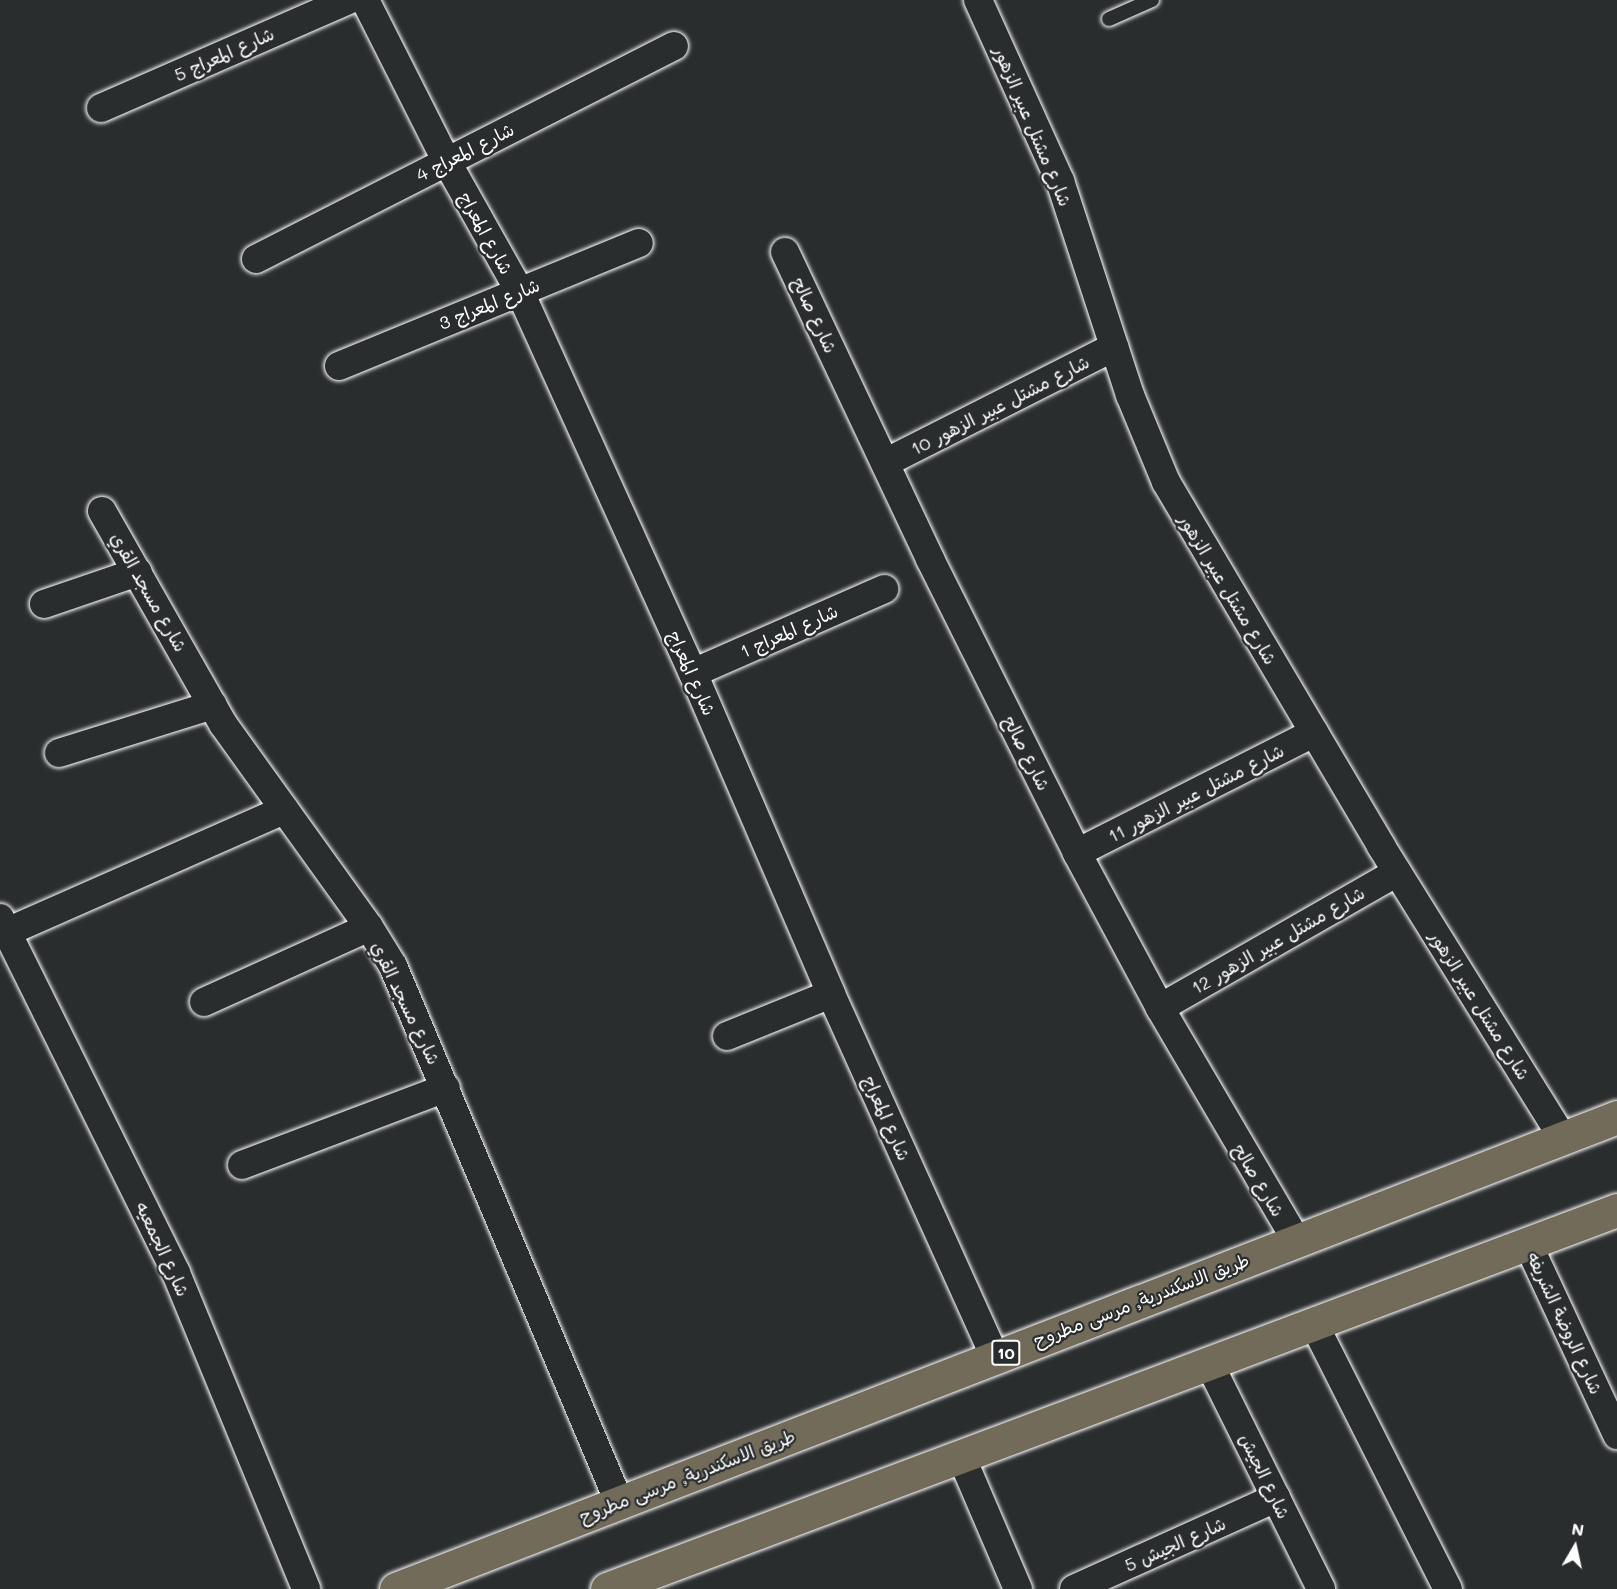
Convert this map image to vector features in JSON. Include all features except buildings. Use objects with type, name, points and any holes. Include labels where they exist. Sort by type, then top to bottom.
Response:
[{"type":"main road","name":"طريق الاسكندرية, مرسى مطروح","points":[[396,1589],[1617,1117]]},
{"type":"main road","points":[[607,1589],[657,1580],[961,1456],[1617,1210]]},
{"type":"street","name":"شارع المعراج 5","points":[[101,108],[348,0]]},
{"type":"street","name":"شارع المعراج","points":[[365,0],[447,162],[519,292],[693,673],[831,993],[995,1357]]},
{"type":"street","name":"شارع مشتل عبير الزهور","points":[[978,0],[1060,181],[1142,428],[1166,482],[1397,872],[1562,1137]]},
{"type":"street","name":"شارع المعراج 4","points":[[256,259],[674,46]]},
{"type":"street","name":"شارع المعراج 3","points":[[339,366],[639,243]]},
{"type":"street","name":"شارع صالح","points":[[785,252],[885,463],[1077,853],[1160,1008],[1296,1240]]},
{"type":"street","name":"شارع مشتل عبير الزهور 10","points":[[885,463],[1114,347]]},
{"type":"street","name":"شارع مسجد القري","points":[[102,511],[213,705],[284,810],[369,927],[393,966],[619,1502]]},
{"type":"street","points":[[44,604],[138,572]]},
{"type":"street","name":"شارع المعراج 1","points":[[693,673],[884,589]]},
{"type":"street","points":[[59,753],[213,705]]},
{"type":"street","name":"شارع مشتل عبير الزهور 11","points":[[1077,853],[1314,733]]},
{"type":"street","points":[[3,925],[284,810]]},
{"type":"street","name":"شارع مشتل عبير الزهور 12","points":[[1160,1008],[1397,872]]},
{"type":"street","name":"شارع الجمعيه","points":[[3,925],[176,1273],[306,1589]]},
{"type":"street","points":[[204,1002],[369,927]]},
{"type":"street","points":[[727,1036],[831,993]]},
{"type":"street","points":[[242,1166],[446,1088]]},
{"type":"street","name":"شارع الروضة الشريفه","points":[[1528,1244],[1617,1435]]},
{"type":"street","points":[[1314,1324],[1448,1589]]},
{"type":"street","name":"شارع الجيش","points":[[1209,1363],[1321,1589]]},
{"type":"street","points":[[961,1456],[1018,1589]]},
{"type":"street","name":"شارع الجيش 5","points":[[1074,1589],[1276,1498]]},
{"type":"lane","points":[[1109,18],[1152,0]]}]
